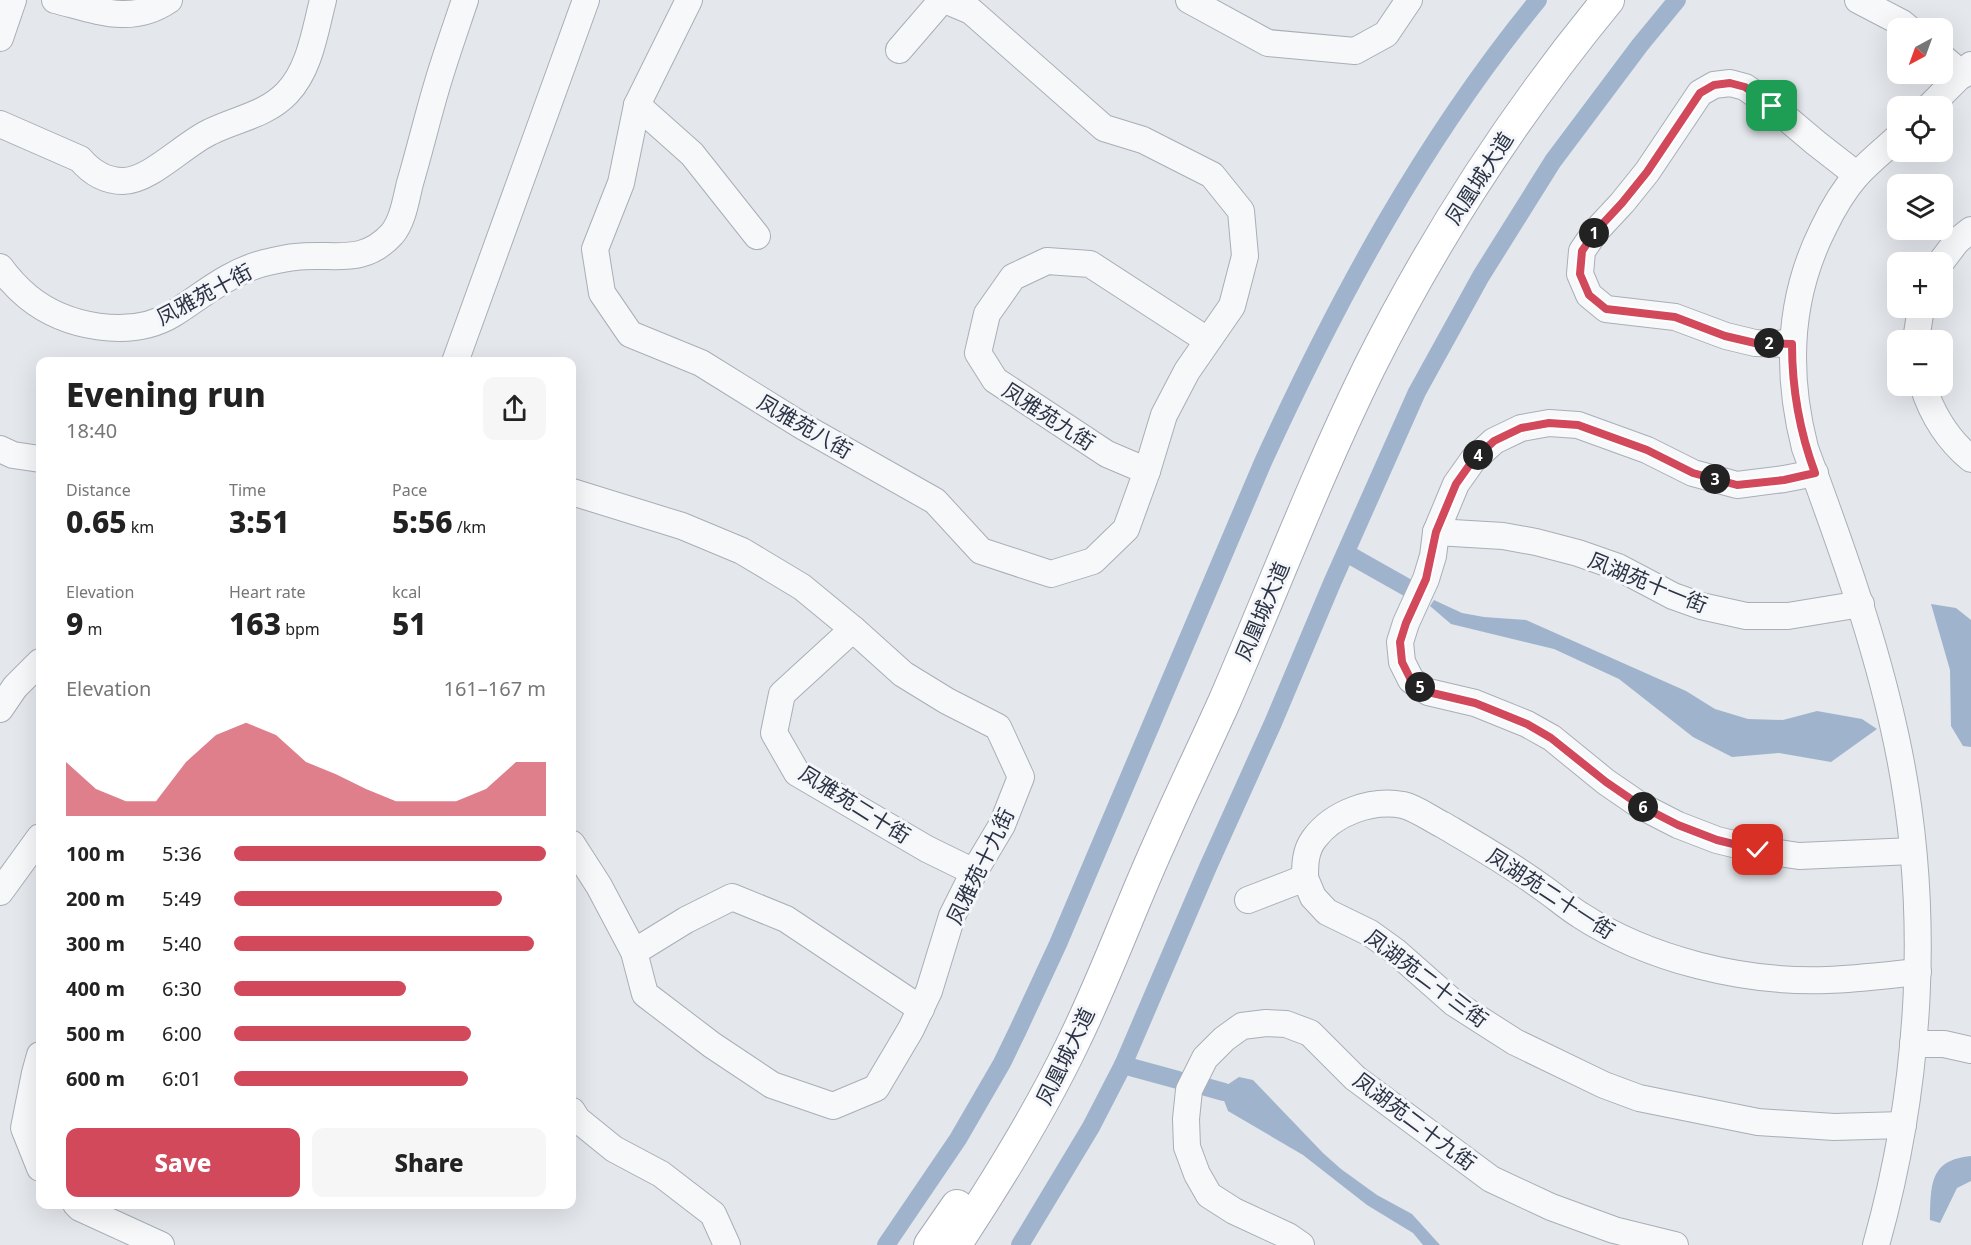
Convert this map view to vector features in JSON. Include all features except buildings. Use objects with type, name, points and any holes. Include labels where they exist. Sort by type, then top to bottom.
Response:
[{"type":"main road","name":"凤凰城大道","points":[[930,1245],[988,1158],[1050,1046],[1100,938],[1296,476],[1387,291],[1417,238],[1492,121],[1582,0]]},
{"type":"main road","name":"凤凰城大道","points":[[955,1245],[1028,1128],[1074,1042],[1158,845],[1224,702],[1339,432],[1369,368],[1429,258],[1473,185],[1509,131],[1608,0]]},
{"type":"street","points":[[0,38],[14,0]]},
{"type":"street","points":[[55,0],[117,15],[144,13],[169,0]]},
{"type":"street","points":[[0,124],[80,159],[99,175],[117,180],[136,179],[148,174],[208,132],[259,113],[287,93],[298,79],[306,63],[323,0]]},
{"type":"street","name":"凤雅苑十街","points":[[0,267],[10,280],[29,297],[50,311],[73,321],[97,326],[122,327],[147,325],[171,315],[228,277],[261,264],[295,256],[354,256],[377,248],[394,232],[403,210],[438,82],[465,0]]},
{"type":"street","points":[[458,357],[586,0]]},
{"type":"street","name":"凤雅苑八街","points":[[689,0],[637,105],[621,183],[596,249],[602,293],[630,334],[701,363],[804,427],[935,501],[981,551],[1051,574],[1093,561],[1126,529],[1147,471]]},
{"type":"street","points":[[899,50],[944,0],[971,11],[1104,128],[1143,140],[1212,175],[1241,211],[1245,256],[1232,306],[1187,371],[1164,415],[1147,471]]},
{"type":"street","points":[[1190,0],[1268,43],[1355,51],[1386,34],[1409,0]]},
{"type":"street","points":[[1858,0],[1892,18]]},
{"type":"street","points":[[1940,96],[1967,70],[1953,63]]},
{"type":"street","points":[[1792,344],[1755,343],[1725,336],[1675,317],[1606,309],[1589,295],[1580,274],[1582,251],[1595,232],[1647,172],[1700,93],[1714,85],[1730,83],[1745,87],[1857,175]]},
{"type":"street","points":[[637,105],[692,154],[757,236]]},
{"type":"street","points":[[1876,1245],[1903,1125],[1913,1044],[1918,972],[1918,924],[1913,851],[1896,737],[1861,604],[1799,423],[1792,370],[1792,344],[1798,301],[1807,267],[1828,219],[1857,175],[1887,147]]},
{"type":"street","points":[[1949,252],[1971,230]]},
{"type":"street","name":"凤雅苑九街","points":[[1147,471],[1107,454],[995,380],[978,353],[987,314],[1013,277],[1047,261],[1090,264],[1207,340]]},
{"type":"street","points":[[1926,396],[1945,432],[1971,459]]},
{"type":"street","points":[[1815,473],[1784,480],[1737,485],[1693,473],[1647,450],[1578,425],[1549,423],[1521,428],[1494,441],[1473,460],[1456,484],[1436,532],[1426,579],[1400,642],[1402,662],[1411,680],[1428,692],[1475,703],[1527,724],[1551,738],[1606,782],[1641,806],[1678,825],[1717,840],[1758,850],[1799,856],[1913,851]]},
{"type":"street","points":[[0,449],[36,458]]},
{"type":"street","name":"凤雅苑十九街","points":[[576,493],[682,526],[742,551],[802,587],[903,674],[947,701],[998,727],[1021,777],[1002,825],[974,872],[952,916],[929,991],[912,1029],[876,1088],[833,1106],[772,1086],[712,1045],[645,994],[634,952],[599,886],[576,850]]},
{"type":"street","name":"凤湖苑十一街","points":[[1436,532],[1503,536],[1578,553],[1618,567],[1673,596],[1701,606],[1746,616],[1788,616],[1861,604]]},
{"type":"street","name":"凤雅苑二十街","points":[[853,629],[782,694],[774,733],[797,773],[917,843],[974,872]]},
{"type":"street","points":[[0,709],[15,687],[36,666]]},
{"type":"street","name":"凤湖苑二十一街","points":[[1305,878],[1305,858],[1313,840],[1326,826],[1350,810],[1376,804],[1404,805],[1494,856],[1542,887],[1579,915],[1621,939],[1660,953],[1746,975],[1787,979],[1827,980],[1918,972]]},
{"type":"street","points":[[0,892],[36,842]]},
{"type":"street","points":[[1248,900],[1305,878]]},
{"type":"street","name":"凤湖苑二十三街","points":[[1305,878],[1313,897],[1327,912],[1370,933],[1395,951],[1454,1003],[1515,1042],[1604,1085],[1640,1098],[1758,1122],[1834,1126],[1903,1125]]},
{"type":"street","points":[[634,952],[686,920],[732,897],[786,920],[921,1009]]},
{"type":"street","name":"凤湖苑二十九街","points":[[1301,1245],[1288,1236],[1234,1212],[1209,1195],[1197,1174],[1187,1147],[1186,1119],[1189,1090],[1205,1058],[1224,1039],[1242,1026],[1266,1023],[1286,1024],[1310,1033],[1355,1078],[1491,1179],[1551,1207],[1614,1230],[1675,1245]]},
{"type":"street","points":[[1913,1044],[1944,1044],[1971,1050]]},
{"type":"street","points":[[36,1069],[24,1128],[36,1158]]},
{"type":"street","points":[[576,1117],[614,1149],[661,1174],[713,1214],[727,1245]]},
{"type":"street","points":[[82,1209],[161,1245]]},
{"type":"water","points":[[1434,600],[1462,613],[1526,620],[1686,691],[1715,709],[1748,719],[1783,720],[1817,711],[1862,719],[1877,729],[1831,762],[1779,753],[1732,757],[1693,737],[1619,679],[1554,649],[1451,624],[1430,606]]},
{"type":"water","points":[[1931,604],[1956,608],[1971,620],[1971,747],[1963,746],[1951,726],[1950,670]]},
{"type":"water","points":[[1239,1077],[1253,1080],[1341,1169],[1377,1195],[1412,1214],[1440,1245],[1423,1245],[1413,1233],[1367,1205],[1303,1155],[1228,1111],[1223,1098],[1227,1085]]},
{"type":"water","points":[[1971,1156],[1971,1181],[1957,1188],[1940,1223],[1930,1220],[1932,1185],[1935,1176],[1947,1163],[1957,1158]]},
{"type":"waterway","points":[[886,1245],[958,1139],[1002,1063],[1018,1030],[1058,944],[1263,462],[1353,280],[1421,164],[1457,108],[1538,0]]},
{"type":"waterway","points":[[1020,1245],[1091,1127],[1123,1065],[1417,392],[1481,276],[1553,161],[1640,45],[1677,0]]},
{"type":"waterway","points":[[1346,553],[1408,588]]},
{"type":"waterway","points":[[1123,1065],[1178,1080]]},
{"type":"waterway","points":[[1206,1087],[1224,1092]]},
{"type":"route","points":[[1758,850],[1717,840],[1678,825],[1641,806],[1606,782],[1551,738],[1502,712],[1428,692],[1411,680],[1402,662],[1400,642],[1426,579],[1433,556],[1436,532],[1456,484],[1473,460],[1494,441],[1521,428],[1549,423],[1578,425],[1647,450],[1693,473],[1737,485],[1784,480],[1815,473],[1805,448],[1794,397],[1792,344],[1755,343],[1725,336],[1675,317],[1606,309],[1589,295],[1580,274],[1582,251],[1595,232],[1647,172],[1700,93],[1714,85],[1730,83],[1745,87],[1772,106]]}]
